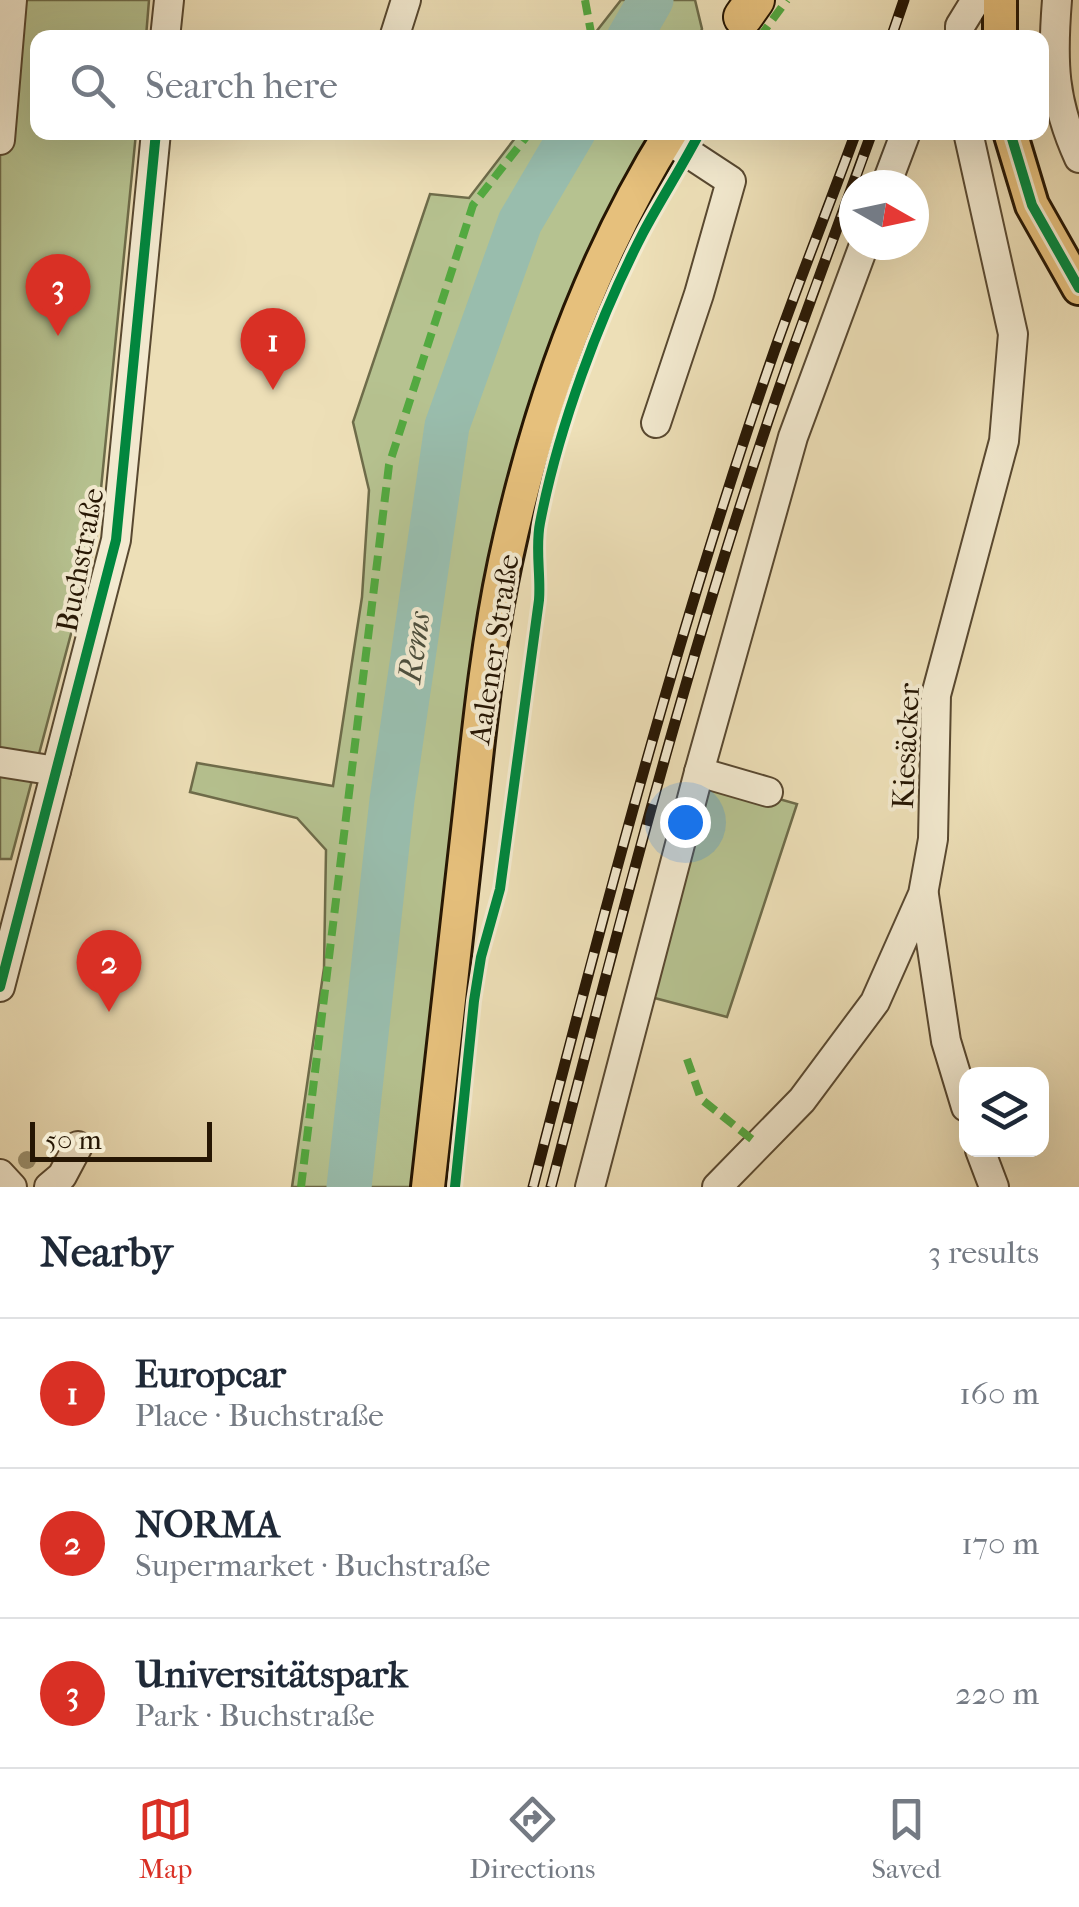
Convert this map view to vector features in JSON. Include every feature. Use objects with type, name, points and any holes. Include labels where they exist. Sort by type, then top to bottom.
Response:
[{"type":"main road","points":[[1000,0],[1000,30]]},
{"type":"main road","name":"Aalener Straße","points":[[428,1187],[477,751],[505,563],[540,427],[576,321],[610,246],[667,140]]},
{"type":"main road","points":[[1012,140],[1032,205],[1079,288]]},
{"type":"street","points":[[0,140],[12,0]]},
{"type":"street","points":[[166,30],[169,0]]},
{"type":"street","points":[[397,30],[406,0]]},
{"type":"street","points":[[960,30],[976,0]]},
{"type":"street","points":[[1057,0],[1052,60],[1063,123],[1079,158]]},
{"type":"street","name":"Buchstraße","points":[[0,987],[116,540],[155,140]]},
{"type":"street","name":"Aalener Straße","points":[[656,424],[731,180],[675,140]]},
{"type":"street","points":[[892,170],[903,140]]},
{"type":"street","name":"Kiesäcker","points":[[716,1187],[802,1100],[875,1002],[923,894],[933,838],[936,696],[1004,441],[1013,334],[970,140]]},
{"type":"street","points":[[590,1187],[793,436],[858,260]]},
{"type":"street","points":[[0,762],[56,772]]},
{"type":"street","points":[[700,772],[768,792]]},
{"type":"street","points":[[923,894],[946,1041],[959,1085]]},
{"type":"street","points":[[49,1187],[62,1176],[78,1146]]},
{"type":"street","points":[[983,1157],[994,1187]]},
{"type":"street","points":[[0,1174],[12,1187]]},
{"type":"green space","points":[[0,0],[149,0],[147,30],[30,30],[30,140],[135,140],[96,540],[11,859],[0,859]]},
{"type":"green space","points":[[621,0],[695,0],[702,29],[702,30],[597,30]]},
{"type":"green space","points":[[514,140],[649,140],[516,454],[417,1187],[292,1187],[324,968],[326,850],[297,818],[190,792],[197,763],[333,786],[362,597],[369,490],[353,422],[430,194],[469,198]]},
{"type":"green space","points":[[705,778],[797,804],[727,1017],[647,996]]},
{"type":"waterway","name":"Rems","points":[[634,30],[651,0]]},
{"type":"waterway","name":"Rems","points":[[349,1187],[392,800],[447,426],[520,222],[568,140]]},
{"type":"railway","points":[[894,30],[904,0]]},
{"type":"railway","points":[[533,1187],[616,872],[706,558],[774,352],[853,140]]},
{"type":"railway","points":[[551,1187],[661,771],[722,564],[789,360],[869,140]]},
{"type":"marked path","points":[[585,0],[591,30]]},
{"type":"marked path","points":[[765,30],[787,0]]},
{"type":"marked path","points":[[301,1187],[389,465],[473,205],[524,140]]},
{"type":"marked path","points":[[687,1059],[701,1099],[758,1144]]},
{"type":"cycle path","points":[[0,987],[116,540],[155,140]]},
{"type":"cycle path","points":[[455,1187],[474,1001],[481,957],[500,889],[539,600],[539,532],[548,487],[569,412],[611,301],[643,233],[695,140]]},
{"type":"cycle path","points":[[1012,140],[1032,205],[1079,288]]},
{"type":"place","name":"Universitätspark","points":[[58,336]]},
{"type":"place","name":"Europcar","points":[[273,390]]},
{"type":"place","name":"NORMA","points":[[109,1012]]}]
